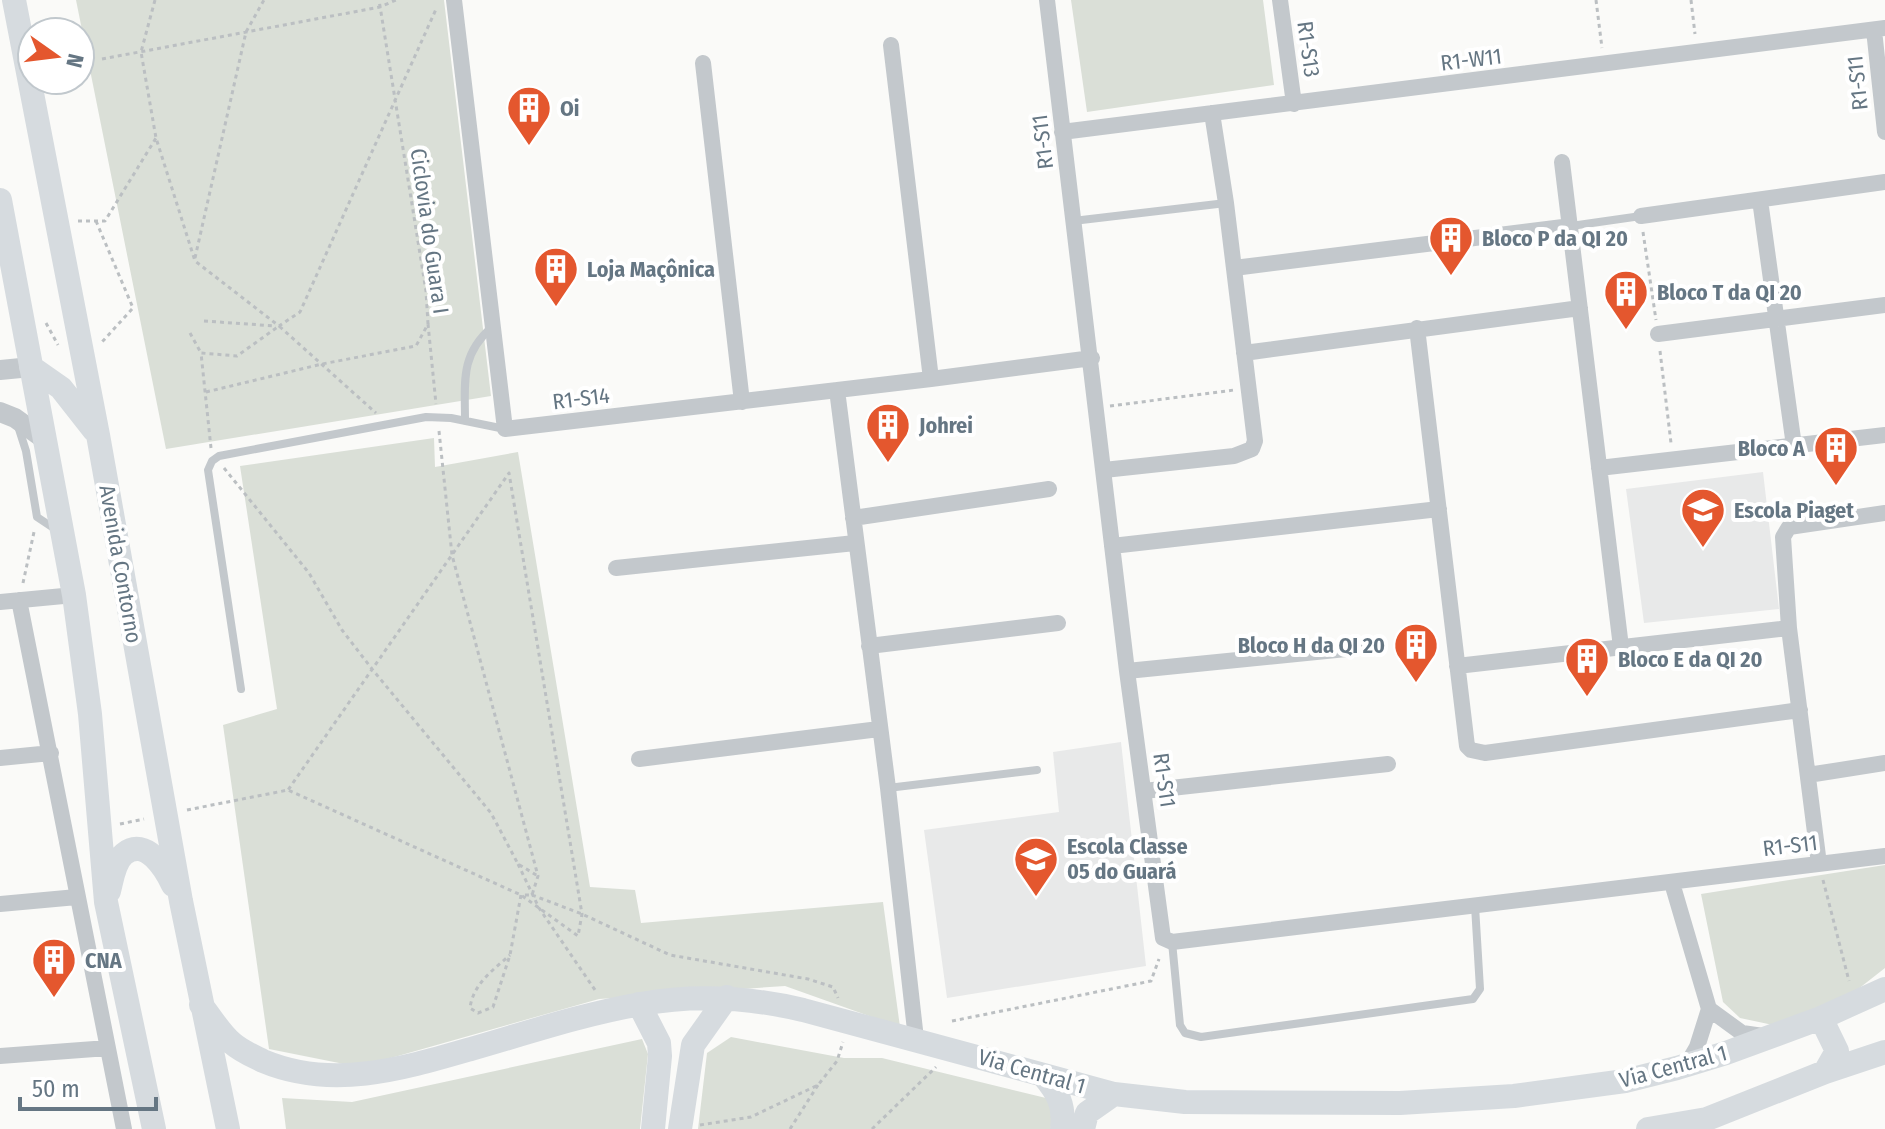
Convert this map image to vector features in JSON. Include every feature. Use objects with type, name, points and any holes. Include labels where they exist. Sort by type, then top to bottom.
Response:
[{"type":"main road","name":"Avenida Contorno","points":[[14,0],[98,435],[181,901],[228,1129]]},
{"type":"main road","points":[[0,200],[74,595],[90,714],[106,902],[154,1129]]},
{"type":"main road","points":[[31,367],[61,388],[98,435]]},
{"type":"main road","points":[[106,902],[115,867],[123,854],[132,851],[142,851],[156,858],[165,868],[181,901]]},
{"type":"main road","name":"Via Central 1","points":[[201,1005],[232,1043],[248,1054],[281,1068],[308,1074],[335,1076],[403,1069],[639,1004],[686,997],[727,997],[774,1003],[1114,1094],[1185,1102],[1400,1103],[1514,1096],[1625,1081],[1677,1068],[1821,1018],[1885,989]]},
{"type":"main road","points":[[680,1129],[693,1045],[727,997]]},
{"type":"main road","points":[[639,1004],[659,1043],[653,1129]]},
{"type":"main road","points":[[1821,1018],[1837,1045],[1836,1057],[1825,1072]]},
{"type":"main road","points":[[134,1031],[151,1062],[165,1100],[170,1129]]},
{"type":"main road","points":[[1648,1129],[1710,1124],[1825,1072],[1885,1052]]},
{"type":"main road","points":[[1043,1075],[1061,1099],[1064,1115],[1062,1129]]},
{"type":"main road","points":[[1083,1129],[1087,1113],[1114,1094]]},
{"type":"street","points":[[454,0],[505,429]]},
{"type":"street","name":"R1-S11","points":[[1047,0],[1098,407],[1127,671],[1161,930],[1169,941],[1885,856]]},
{"type":"street","name":"R1-S13","points":[[1280,0],[1294,104]]},
{"type":"street","name":"R1-S11","points":[[1879,29],[1885,132]]},
{"type":"street","name":"R1-W11","points":[[1062,132],[1879,29]]},
{"type":"street","points":[[891,45],[931,379]]},
{"type":"street","points":[[703,63],[742,402]]},
{"type":"street","points":[[1104,470],[1245,454],[1252,449],[1255,441],[1212,113]]},
{"type":"street","points":[[1562,162],[1621,647]]},
{"type":"street","points":[[1641,216],[1885,182]]},
{"type":"street","points":[[1760,200],[1794,446]]},
{"type":"street","points":[[1234,268],[1571,226]]},
{"type":"street","points":[[1658,334],[1885,305]]},
{"type":"street","points":[[1244,353],[1580,308]]},
{"type":"street","points":[[1417,328],[1467,746],[1478,753],[1800,710]]},
{"type":"street","name":"R1-S14","points":[[505,429],[1092,358]]},
{"type":"street","points":[[0,370],[31,367]]},
{"type":"street","points":[[837,390],[888,788],[916,1039]]},
{"type":"street","points":[[7,415],[44,439]]},
{"type":"street","points":[[1599,468],[1885,435]]},
{"type":"street","points":[[853,518],[1049,489]]},
{"type":"street","points":[[1112,546],[1439,509]]},
{"type":"street","points":[[1819,864],[1789,628],[1782,542],[1789,527],[1885,513]]},
{"type":"street","points":[[616,568],[855,543]]},
{"type":"street","points":[[0,602],[74,595]]},
{"type":"street","points":[[19,600],[124,1129]]},
{"type":"street","points":[[869,646],[1058,623]]},
{"type":"street","points":[[1457,666],[1789,628]]},
{"type":"street","points":[[1127,671],[1366,647]]},
{"type":"street","points":[[639,759],[879,729]]},
{"type":"street","points":[[0,758],[51,753]]},
{"type":"street","points":[[1808,775],[1885,763]]},
{"type":"street","points":[[1144,791],[1388,764]]},
{"type":"street","points":[[1672,883],[1709,1009],[1697,1047],[1690,1059],[1677,1068]]},
{"type":"street","points":[[0,904],[77,897]]},
{"type":"street","points":[[1709,1009],[1742,1033],[1760,1037],[1786,1030]]},
{"type":"street","points":[[0,1056],[108,1048]]},
{"type":"lane","points":[[1073,221],[1226,203]]},
{"type":"lane","points":[[1571,226],[1641,216]]},
{"type":"lane","points":[[465,421],[466,366],[471,350],[493,327]]},
{"type":"lane","points":[[7,415],[26,451],[37,517],[62,533]]},
{"type":"lane","points":[[241,689],[208,470],[212,461],[219,456],[437,416],[505,429]]},
{"type":"lane","points":[[888,788],[1037,770]]},
{"type":"lane","points":[[1169,941],[1180,1025],[1185,1033],[1201,1037],[1473,999],[1480,989],[1475,906]]},
{"type":"path","points":[[155,0],[141,52],[156,138],[195,261],[279,326],[388,424]]},
{"type":"path","points":[[195,261],[246,32],[264,0]]},
{"type":"path","name":"Ciclovia do Guara I","points":[[206,392],[322,364],[416,346],[428,324],[426,291],[379,0]]},
{"type":"path","points":[[102,59],[380,7],[396,0]]},
{"type":"path","points":[[201,353],[237,356],[300,312],[440,0]]},
{"type":"path","points":[[1596,0],[1603,64]]},
{"type":"path","points":[[1691,0],[1696,50]]},
{"type":"path","points":[[58,221],[105,221],[156,138]]},
{"type":"path","points":[[96,221],[133,308],[96,348]]},
{"type":"path","points":[[44,320],[63,355]]},
{"type":"path","points":[[204,321],[279,326]]},
{"type":"path","points":[[428,324],[452,555],[538,876],[532,895]]},
{"type":"path","points":[[190,333],[201,353],[212,461],[224,468],[309,573],[342,630],[491,813],[539,908],[609,1011]]},
{"type":"path","points":[[1098,407],[1250,388]]},
{"type":"path","points":[[509,473],[582,914],[578,936],[521,895],[288,790],[372,669],[509,473]]},
{"type":"path","points":[[19,600],[37,517]]},
{"type":"path","points":[[518,864],[538,876]]},
{"type":"path","points":[[1819,864],[1855,1004]]},
{"type":"path","points":[[521,895],[532,895]]},
{"type":"path","points":[[510,955],[483,980],[471,997],[470,1008],[478,1013],[493,1007],[510,955],[521,895]]},
{"type":"path","points":[[952,1021],[1151,981],[1169,941]]},
{"type":"path","points":[[872,1129],[939,1064]]},
{"type":"path","points":[[790,1129],[818,1085]]},
{"type":"shaded area","points":[[76,0],[444,0],[491,396],[166,449],[95,96],[96,16],[79,16]]},
{"type":"shaded area","points":[[1071,0],[1263,0],[1274,85],[1087,112]]},
{"type":"shaded area","points":[[434,438],[435,467],[518,452],[590,887],[635,890],[641,923],[883,902],[900,1027],[785,986],[599,999],[359,1067],[269,1049],[223,725],[277,709],[240,466]]},
{"type":"shaded area","name":"Escola Piaget","points":[[1763,472],[1779,609],[1644,623],[1626,489]]},
{"type":"shaded area","name":"Escola Classe 05 do Guará","points":[[1121,742],[1146,966],[947,998],[924,830],[1059,812],[1053,752]]},
{"type":"shaded area","points":[[1885,865],[1885,968],[1848,997],[1773,1025],[1740,1018],[1723,1002],[1701,894]]},
{"type":"shaded area","points":[[731,1037],[844,1058],[882,1058],[1046,1098],[1055,1113],[1050,1129],[698,1129],[707,1053]]},
{"type":"shaded area","points":[[642,1039],[648,1054],[640,1129],[286,1129],[282,1098],[352,1102]]},
{"type":"place","name":"Oi","points":[[529,147]]},
{"type":"place","name":"Bloco P da QI 20","points":[[1451,277]]},
{"type":"place","name":"Loja Maçônica","points":[[556,308]]},
{"type":"place","name":"Bloco T da QI 20","points":[[1626,331]]},
{"type":"place","name":"Johrei","points":[[888,464]]},
{"type":"place","name":"Bloco A","points":[[1836,487]]},
{"type":"place","name":"Escola Piaget","points":[[1703,549]]},
{"type":"place","name":"Bloco H da QI 20","points":[[1416,684]]},
{"type":"place","name":"Bloco E da QI 20","points":[[1587,698]]},
{"type":"place","name":"Escola Classe 05 do Guará","points":[[1036,898]]},
{"type":"place","name":"CNA","points":[[54,999]]}]
